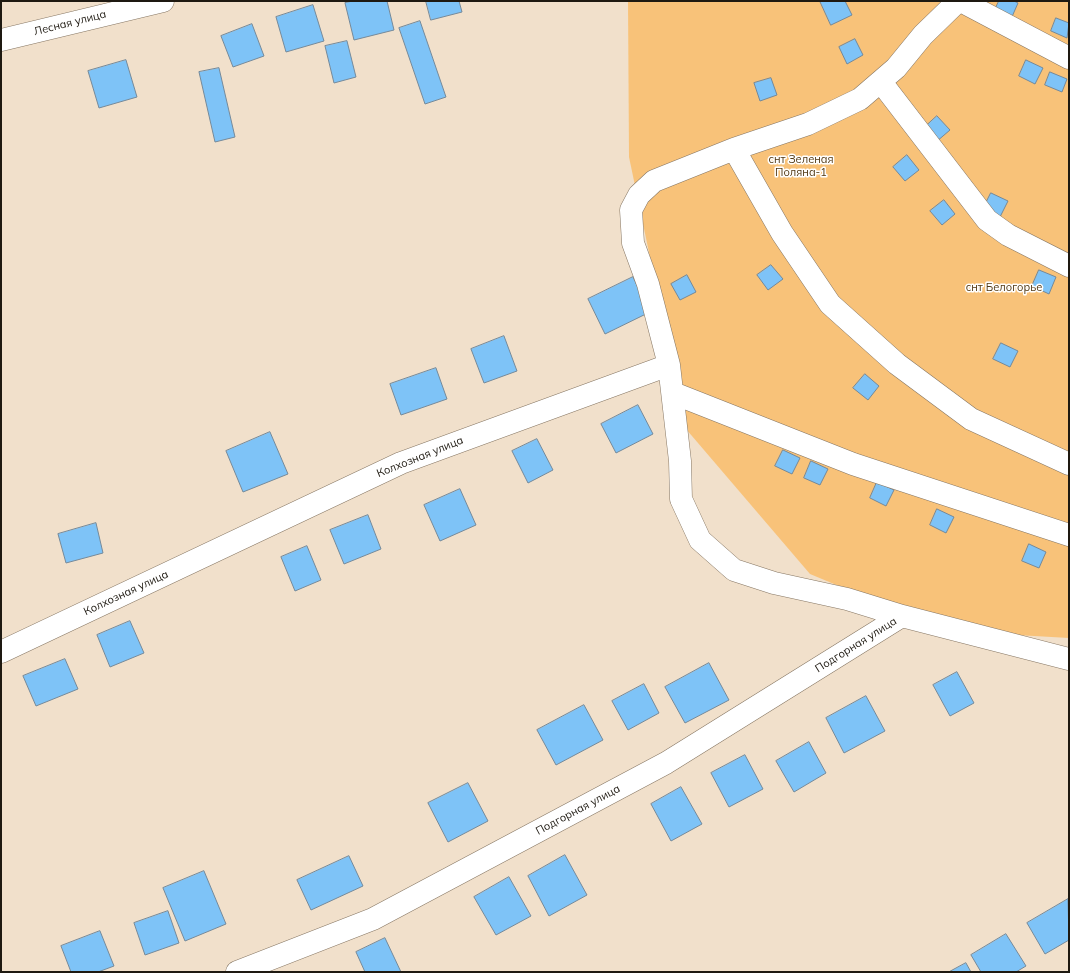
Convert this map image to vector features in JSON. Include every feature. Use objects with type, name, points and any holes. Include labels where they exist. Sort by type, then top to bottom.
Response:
[{"type":"street","name":"Лесная улица","points":[[1,40],[163,1]]},
{"type":"street","points":[[1069,58],[959,1],[923,35],[896,68],[860,99],[814,121],[734,149],[654,181],[639,195],[631,210],[633,243],[648,284],[669,365],[673,393],[681,499],[700,540],[734,570],[774,583],[847,600],[902,616],[1069,659]]},
{"type":"street","points":[[881,82],[987,220],[1008,235],[1069,266]]},
{"type":"street","points":[[734,149],[782,233],[830,304],[897,364],[971,419],[1069,464]]},
{"type":"street","name":"Колхозная улица","points":[[1,652],[401,463],[669,365]]},
{"type":"street","points":[[673,393],[853,464],[1069,535]]},
{"type":"street","name":"Подгорная улица","points":[[237,972],[373,919],[666,763],[902,616]]},
{"type":"green space","name":"снт Зеленая Поляна-1","points":[[628,1],[1069,1],[1069,638],[947,631],[810,574],[686,429],[629,157]]},
{"type":"building","points":[[353,1],[387,1],[394,30],[354,40],[345,3]]},
{"type":"building","points":[[426,1],[459,1],[462,12],[431,20]]},
{"type":"building","points":[[820,1],[845,1],[852,15],[831,25]]},
{"type":"building","points":[[999,1],[1014,1],[1018,3],[1011,19],[994,12]]},
{"type":"building","points":[[313,5],[324,41],[286,52],[276,17]]},
{"type":"building","points":[[1056,18],[1069,23],[1067,38],[1051,31]]},
{"type":"building","points":[[420,21],[446,97],[425,104],[399,28]]},
{"type":"building","points":[[252,24],[264,56],[233,67],[221,36]]},
{"type":"building","points":[[855,39],[863,55],[847,64],[839,47]]},
{"type":"building","points":[[347,41],[356,77],[334,83],[325,46]]},
{"type":"building","points":[[126,60],[137,97],[99,108],[88,71]]},
{"type":"building","points":[[1026,60],[1043,68],[1035,84],[1019,76]]},
{"type":"building","points":[[219,68],[235,137],[215,142],[199,72]]},
{"type":"building","points":[[1050,72],[1067,79],[1062,92],[1045,85]]},
{"type":"building","points":[[771,78],[777,95],[760,101],[754,83]]},
{"type":"building","points":[[937,116],[950,130],[936,142],[924,128]]},
{"type":"building","points":[[907,155],[919,170],[905,181],[893,167]]},
{"type":"building","points":[[991,193],[1008,201],[1000,217],[983,209]]},
{"type":"building","points":[[944,200],[955,214],[942,225],[930,211]]},
{"type":"building","points":[[771,265],[783,279],[768,290],[757,275]]},
{"type":"building","points":[[1039,270],[1056,277],[1049,294],[1032,286]]},
{"type":"building","points":[[687,275],[696,292],[680,300],[671,284]]},
{"type":"building","points":[[633,277],[650,312],[605,334],[588,299]]},
{"type":"building","points":[[504,336],[517,371],[484,383],[471,349]]},
{"type":"building","points":[[1001,343],[1018,351],[1010,367],[993,359]]},
{"type":"building","points":[[436,368],[447,399],[401,415],[390,384]]},
{"type":"building","points":[[865,374],[879,386],[868,400],[853,388]]},
{"type":"building","points":[[638,405],[653,434],[616,453],[601,424]]},
{"type":"building","points":[[270,432],[288,474],[243,492],[226,451]]},
{"type":"building","points":[[537,439],[553,470],[528,483],[512,451]]},
{"type":"building","points":[[783,450],[800,458],[792,474],[775,466]]},
{"type":"building","points":[[811,461],[828,469],[820,485],[804,478]]},
{"type":"building","points":[[877,482],[894,490],[886,506],[870,498]]},
{"type":"building","points":[[460,489],[476,525],[440,541],[424,505]]},
{"type":"building","points":[[937,509],[954,517],[946,533],[930,525]]},
{"type":"building","points":[[368,515],[381,549],[344,564],[330,530]]},
{"type":"building","points":[[96,523],[103,553],[66,563],[58,534]]},
{"type":"building","points":[[1029,544],[1046,552],[1039,568],[1022,561]]},
{"type":"building","points":[[307,546],[321,580],[295,591],[281,557]]},
{"type":"building","points":[[130,621],[144,653],[110,667],[97,635]]},
{"type":"building","points":[[65,659],[78,689],[36,706],[23,676]]},
{"type":"building","points":[[709,663],[729,700],[685,723],[665,687]]},
{"type":"building","points":[[957,672],[974,703],[950,716],[933,685]]},
{"type":"building","points":[[644,684],[659,713],[628,730],[612,701]]},
{"type":"building","points":[[866,696],[885,731],[844,753],[826,718]]},
{"type":"building","points":[[584,705],[603,740],[556,765],[537,730]]},
{"type":"building","points":[[809,742],[826,773],[794,792],[776,761]]},
{"type":"building","points":[[745,755],[763,789],[729,807],[711,773]]},
{"type":"building","points":[[468,783],[488,821],[448,842],[428,803]]},
{"type":"building","points":[[681,787],[702,824],[671,841],[651,804]]},
{"type":"building","points":[[565,855],[587,895],[549,916],[528,876]]},
{"type":"building","points":[[349,856],[363,886],[311,910],[297,880]]},
{"type":"building","points":[[204,871],[226,924],[185,941],[163,888]]},
{"type":"building","points":[[509,877],[531,916],[496,935],[474,897]]},
{"type":"building","points":[[1068,899],[1069,940],[1045,954],[1027,923]]},
{"type":"building","points":[[168,911],[179,943],[145,955],[134,923]]},
{"type":"building","points":[[100,931],[114,966],[98,972],[71,972],[61,946]]},
{"type":"building","points":[[1006,934],[1026,966],[1016,972],[981,972],[971,955]]},
{"type":"building","points":[[385,938],[401,972],[365,972],[356,952]]},
{"type":"building","points":[[966,963],[971,972],[949,972]]},
{"type":"park label","name":"снт Белогорье","points":[[1004,288]]}]
